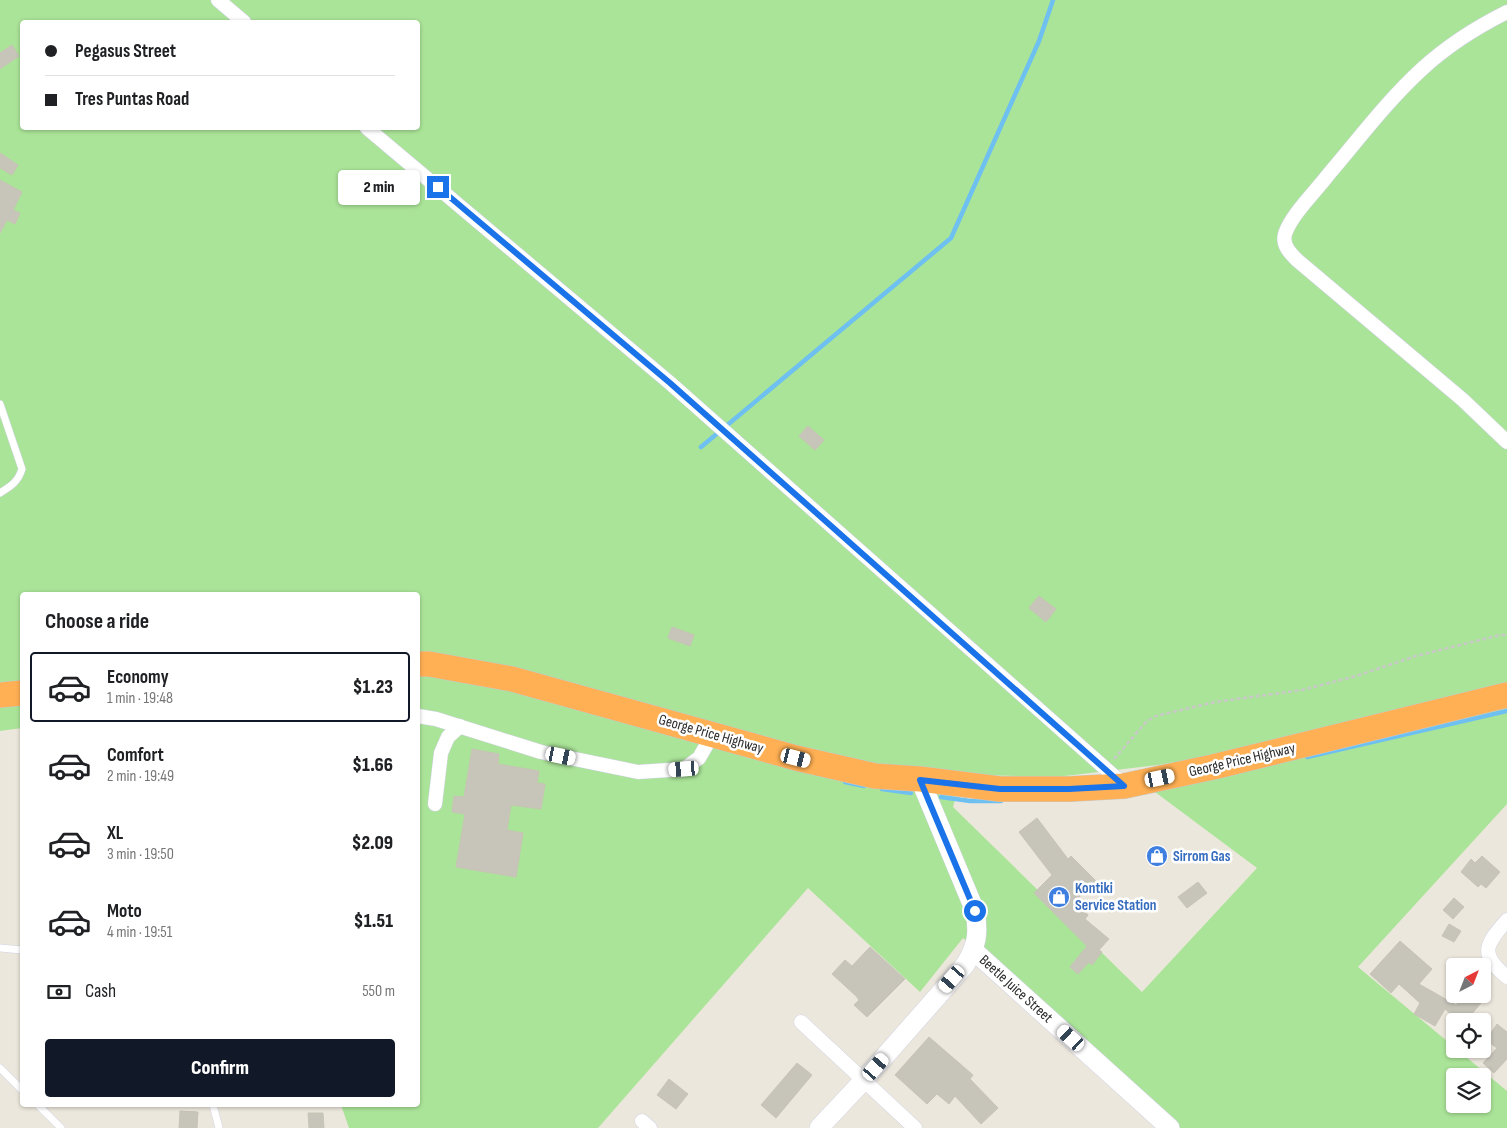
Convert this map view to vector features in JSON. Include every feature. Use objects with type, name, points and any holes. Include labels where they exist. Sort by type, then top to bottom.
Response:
[{"type":"highway","name":"George Price Highway","points":[[420,664],[512,679],[796,758],[875,776],[1000,789],[1069,789],[1124,786],[1213,767],[1507,695]]},
{"type":"highway","points":[[0,695],[20,692]]},
{"type":"street","points":[[218,0],[242,20]]},
{"type":"street","points":[[1507,12],[1454,43],[1422,69],[1382,111],[1298,212],[1285,235],[1287,249],[1297,260],[1463,400],[1507,442]]},
{"type":"street","points":[[369,130],[670,383],[1124,786]]},
{"type":"street","points":[[420,716],[460,726],[541,752],[638,772],[684,769],[699,758],[713,734]]},
{"type":"street","points":[[436,804],[441,753],[448,737],[460,726]]},
{"type":"street","points":[[819,1128],[965,965],[974,951],[978,926],[975,911],[920,780]]},
{"type":"street","points":[[1507,920],[1493,936],[1488,956],[1493,966],[1507,977]]},
{"type":"street","name":"Beetle Juice Street","points":[[974,951],[1170,1128]]},
{"type":"street","points":[[801,1022],[915,1128]]},
{"type":"lane","points":[[0,404],[22,469],[19,479],[0,493]]},
{"type":"lane","points":[[0,948],[20,950]]},
{"type":"lane","points":[[0,1068],[20,1088]]},
{"type":"lane","points":[[40,1107],[61,1128]]},
{"type":"lane","points":[[214,1107],[219,1128]]},
{"type":"path","points":[[1105,769],[1140,728],[1156,716],[1215,702],[1302,690],[1356,676],[1416,656],[1500,635],[1507,635]]},
{"type":"green space","points":[[0,0],[1507,0],[1507,683],[1217,755],[1158,765],[1056,777],[977,775],[957,792],[953,807],[1142,992],[1257,868],[1147,786],[1507,700],[1507,804],[1358,967],[1446,1040],[1446,1058],[1467,1058],[1479,1068],[1446,1068],[1446,1113],[1491,1113],[1491,1078],[1507,1091],[1507,1128],[1177,1128],[963,938],[920,992],[808,888],[598,1128],[349,1128],[342,1107],[420,1107],[420,592],[20,592],[20,728],[0,731]]},
{"type":"building","points":[[12,45],[19,56],[0,69],[0,53]]},
{"type":"building","points":[[0,153],[18,165],[12,175],[0,168]]},
{"type":"building","points":[[0,180],[22,192],[13,210],[20,213],[15,224],[7,220],[0,233]]},
{"type":"building","points":[[808,426],[824,440],[815,450],[799,436]]},
{"type":"building","points":[[1039,596],[1056,609],[1046,622],[1029,608]]},
{"type":"building","points":[[672,627],[694,635],[690,646],[668,638]]},
{"type":"building","points":[[472,749],[499,754],[498,764],[539,771],[537,783],[545,784],[541,809],[511,805],[507,830],[523,833],[516,877],[456,867],[465,814],[452,812],[454,796],[464,797]]},
{"type":"building","points":[[1037,818],[1068,859],[1071,856],[1096,881],[1074,902],[1088,915],[1085,919],[1109,939],[1099,950],[1102,952],[1092,965],[1089,962],[1078,974],[1070,967],[1087,946],[1034,893],[1052,875],[1019,832]]},
{"type":"building","points":[[1482,856],[1500,872],[1486,888],[1481,884],[1478,887],[1461,872],[1471,859],[1475,863]]},
{"type":"building","points":[[1198,882],[1207,893],[1187,908],[1178,897]]},
{"type":"building","points":[[1454,898],[1464,907],[1453,919],[1443,910]]},
{"type":"building","points":[[1449,924],[1461,931],[1454,942],[1442,936]]},
{"type":"building","points":[[1400,941],[1432,969],[1419,984],[1446,999],[1446,1003],[1456,1005],[1458,1003],[1481,1003],[1473,1013],[1450,1013],[1445,1009],[1435,1026],[1414,1014],[1420,1003],[1399,984],[1391,993],[1370,974]]},
{"type":"building","points":[[870,947],[905,979],[867,1017],[854,1005],[859,1000],[856,996],[832,974],[845,960],[852,966]]},
{"type":"building","points":[[1497,1024],[1507,1032],[1507,1059],[1494,1073],[1491,1068],[1483,1063],[1488,1058],[1491,1058],[1491,1054],[1497,1048],[1491,1044],[1491,1033]]},
{"type":"building","points":[[929,1037],[973,1075],[970,1079],[998,1108],[981,1124],[955,1096],[949,1104],[937,1094],[927,1104],[895,1075]]},
{"type":"building","points":[[797,1063],[812,1075],[776,1118],[761,1105]]},
{"type":"building","points":[[669,1079],[688,1094],[676,1109],[657,1095]]},
{"type":"building","points":[[180,1111],[198,1112],[197,1128],[179,1128]]},
{"type":"building","points":[[308,1113],[323,1113],[324,1128],[309,1128]]},
{"type":"waterway","points":[[701,447],[951,238],[1039,41],[1053,0]]},
{"type":"waterway","points":[[1307,757],[1507,711]]},
{"type":"waterway","points":[[845,782],[864,786]]},
{"type":"waterway","points":[[882,789],[911,793]]},
{"type":"waterway","points":[[941,797],[970,801],[1001,801]]},
{"type":"place","name":"Sirrom Gas","points":[[1157,856]]},
{"type":"place","name":"Kontiki Service Station","points":[[1059,897]]},
{"type":"route","points":[[438,187],[670,383],[1124,786],[1069,789],[1000,789],[920,780],[975,911]]}]
